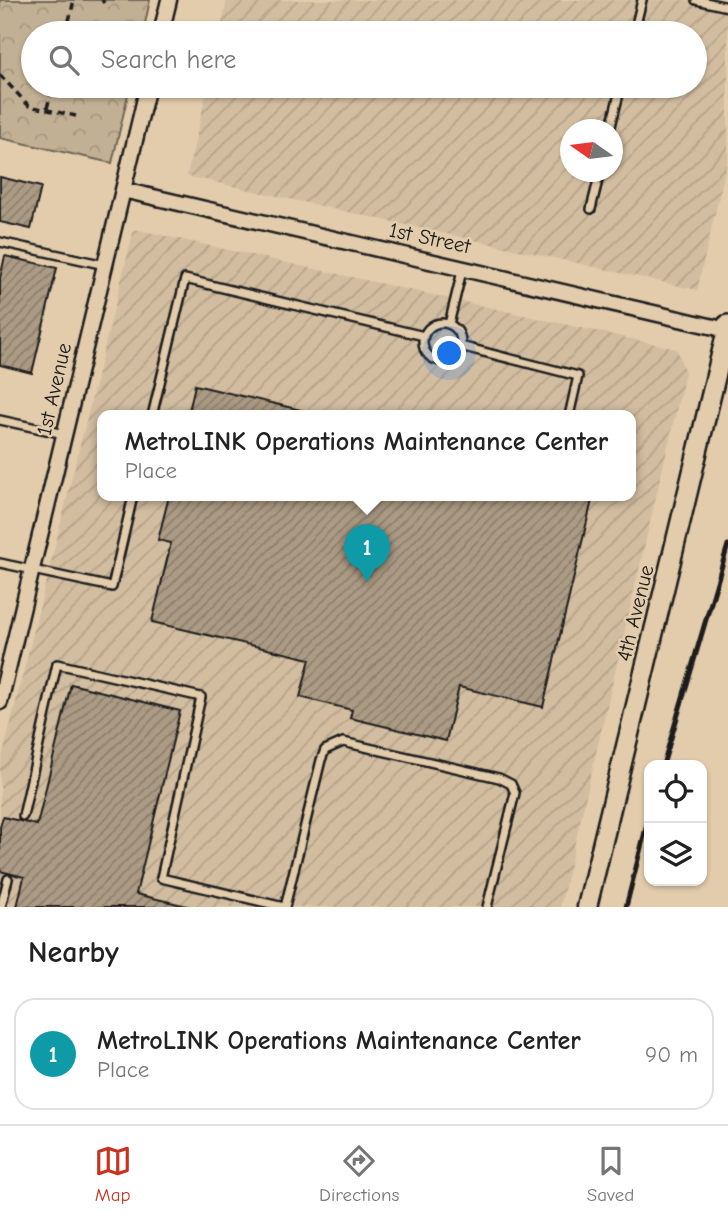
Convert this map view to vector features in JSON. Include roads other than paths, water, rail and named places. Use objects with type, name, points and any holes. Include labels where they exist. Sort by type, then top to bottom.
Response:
[{"type":"street","points":[[163,21],[169,0]]},
{"type":"street","name":"1st Avenue","points":[[0,702],[145,98]]},
{"type":"street","name":"1st Street","points":[[123,190],[728,328]]},
{"type":"street","name":"4th Avenue","points":[[587,907],[724,359],[728,328]]},
{"type":"lane","points":[[637,21],[642,0]]},
{"type":"lane","points":[[696,0],[728,7]]},
{"type":"lane","points":[[613,119],[618,98]]},
{"type":"lane","points":[[591,209],[598,182]]},
{"type":"lane","points":[[0,242],[105,265]]},
{"type":"lane","points":[[449,324],[463,267]]},
{"type":"lane","points":[[153,410],[185,279],[424,336]]},
{"type":"lane","points":[[436,324],[449,324],[459,334],[460,346],[454,357],[437,360],[424,349],[424,336],[436,324]]},
{"type":"lane","points":[[460,346],[578,376],[570,410]]},
{"type":"lane","points":[[0,420],[64,435]]},
{"type":"lane","points":[[0,563],[111,587],[132,501]]},
{"type":"lane","points":[[23,816],[57,664],[201,697],[161,878],[284,907],[321,760],[325,750],[343,742],[499,778],[511,784],[515,793],[487,907]]},
{"type":"lane","points":[[1,907],[8,880]]},
{"type":"railway","points":[[664,760],[728,545]]},
{"type":"railway","points":[[626,907],[647,823]]},
{"type":"place","name":"MetroLINK Operations Maintenance Center","points":[[367,582]]}]
